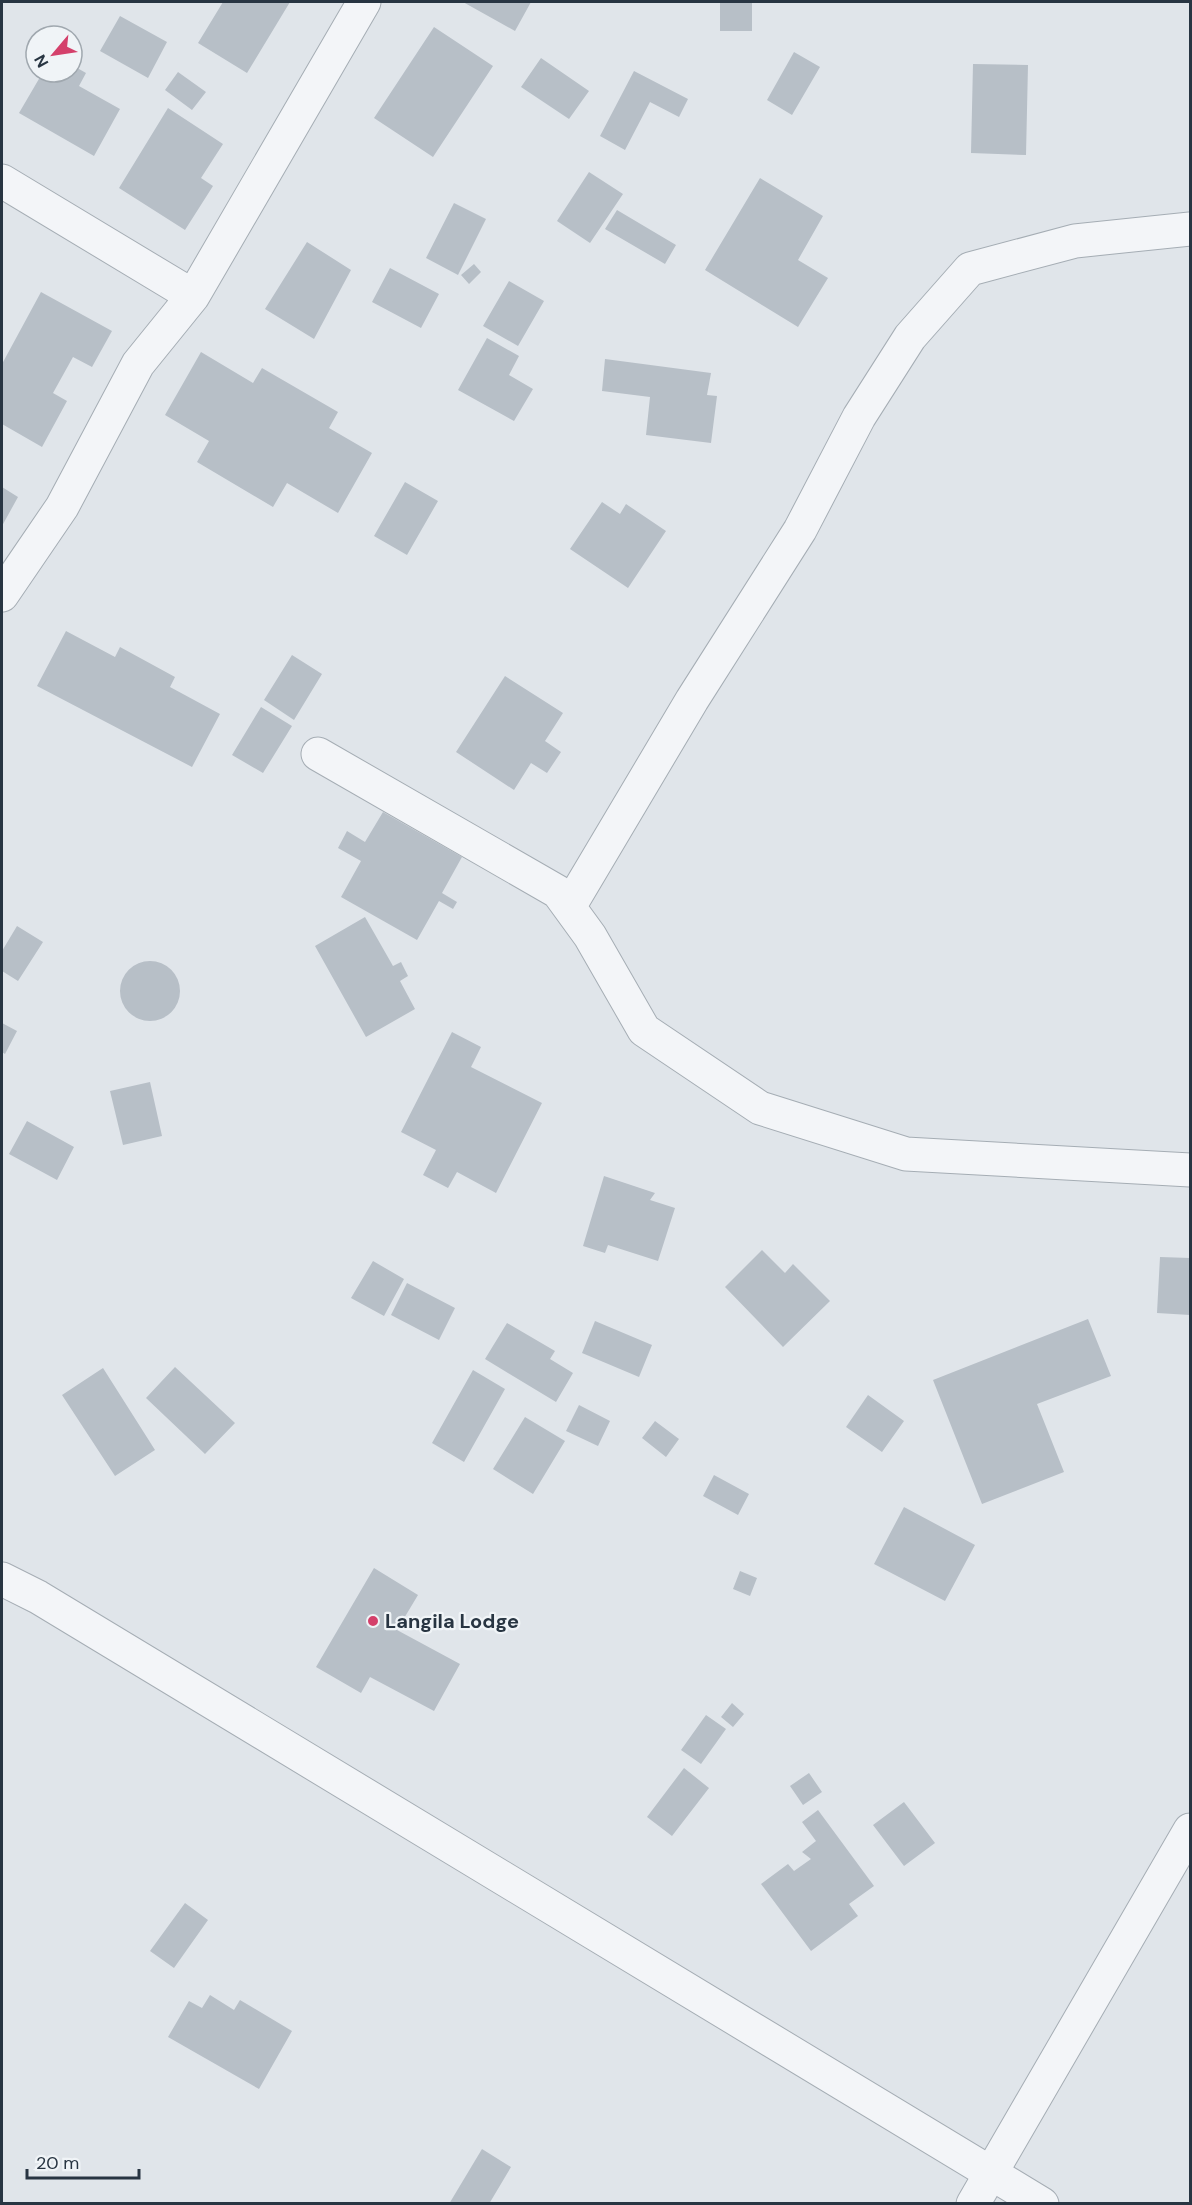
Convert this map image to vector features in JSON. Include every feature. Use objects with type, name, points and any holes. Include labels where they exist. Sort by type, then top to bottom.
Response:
[{"type":"street","points":[[2,595],[62,507],[138,364],[193,296],[364,2]]},
{"type":"street","points":[[2,181],[193,296]]},
{"type":"street","points":[[569,907],[692,700],[800,530],[859,417],[910,337],[970,269],[1076,242],[1191,229]]},
{"type":"street","points":[[318,754],[558,892],[590,936],[644,1030],[760,1108],[906,1154],[1191,1170]]},
{"type":"street","points":[[2,1579],[38,1597],[1042,2204]]},
{"type":"street","points":[[973,2204],[1191,1830]]},
{"type":"building","points":[[223,2],[290,2],[247,73],[198,43]]},
{"type":"building","points":[[463,2],[531,2],[515,31]]},
{"type":"building","points":[[720,2],[752,2],[752,31],[720,31]]},
{"type":"building","points":[[120,16],[167,42],[148,78],[100,51]]},
{"type":"building","points":[[434,27],[493,66],[433,157],[374,118]]},
{"type":"building","points":[[794,52],[820,67],[792,115],[767,100]]},
{"type":"building","points":[[541,58],[589,91],[569,119],[521,87]]},
{"type":"building","points":[[973,64],[1028,65],[1026,155],[971,153]]},
{"type":"building","points":[[634,71],[688,99],[679,117],[650,102],[625,150],[600,136]]},
{"type":"building","points":[[178,72],[206,92],[192,110],[165,90]]},
{"type":"building","points":[[36,84],[80,84],[79,86],[120,109],[94,156],[19,113]]},
{"type":"building","points":[[168,108],[223,144],[201,178],[213,186],[185,230],[119,188]]},
{"type":"building","points":[[589,172],[623,194],[590,243],[557,221]]},
{"type":"building","points":[[760,178],[823,216],[798,260],[828,278],[798,327],[705,270]]},
{"type":"building","points":[[454,203],[486,219],[458,275],[426,258]]},
{"type":"building","points":[[617,210],[676,245],[665,264],[605,229]]},
{"type":"building","points":[[307,242],[351,270],[314,339],[265,309]]},
{"type":"building","points":[[474,264],[481,272],[469,284],[461,275]]},
{"type":"building","points":[[390,268],[439,294],[421,328],[372,302]]},
{"type":"building","points":[[509,281],[544,301],[518,346],[483,326]]},
{"type":"building","points":[[41,292],[112,331],[92,367],[73,357],[53,393],[67,401],[42,447],[2,424],[2,364]]},
{"type":"building","points":[[487,338],[519,356],[509,375],[533,389],[514,421],[458,390]]},
{"type":"building","points":[[201,352],[253,383],[262,368],[338,412],[329,428],[372,453],[338,513],[287,483],[273,507],[197,462],[209,441],[165,415]]},
{"type":"building","points":[[605,359],[711,373],[707,395],[717,396],[711,443],[646,435],[650,397],[602,391]]},
{"type":"building","points":[[405,482],[438,501],[407,555],[374,536]]},
{"type":"building","points":[[2,487],[18,497],[2,526]]},
{"type":"building","points":[[602,502],[620,514],[626,504],[666,531],[628,588],[570,549]]},
{"type":"building","points":[[66,631],[115,657],[120,647],[175,677],[170,687],[220,714],[192,767],[37,686]]},
{"type":"building","points":[[292,655],[322,674],[294,720],[264,700]]},
{"type":"building","points":[[505,676],[563,713],[545,741],[561,752],[547,773],[531,763],[514,790],[456,752]]},
{"type":"building","points":[[261,707],[292,726],[263,773],[232,755]]},
{"type":"building","points":[[383,812],[462,857],[442,893],[457,902],[453,909],[439,901],[417,940],[341,897],[361,861],[338,848],[347,831],[365,842]]},
{"type":"building","points":[[365,917],[393,966],[401,962],[408,976],[400,981],[415,1009],[366,1037],[315,946]]},
{"type":"building","points":[[17,926],[43,942],[18,981],[2,971],[2,951]]},
{"type":"building","points":[[144,961],[156,961],[167,966],[175,974],[180,991],[178,1003],[167,1016],[156,1021],[144,1021],[133,1016],[125,1008],[120,997],[120,985],[125,974],[133,966]]},
{"type":"building","points":[[2,1023],[17,1031],[5,1054],[2,1052]]},
{"type":"building","points":[[452,1032],[481,1047],[471,1067],[542,1103],[496,1193],[457,1172],[448,1188],[423,1175],[436,1150],[401,1132]]},
{"type":"building","points":[[150,1082],[162,1136],[123,1145],[110,1091]]},
{"type":"building","points":[[27,1121],[74,1147],[57,1180],[9,1154]]},
{"type":"building","points":[[604,1176],[655,1193],[650,1200],[675,1208],[658,1261],[608,1245],[605,1253],[583,1246]]},
{"type":"building","points":[[762,1250],[785,1273],[793,1264],[830,1301],[783,1347],[725,1287]]},
{"type":"building","points":[[1160,1257],[1190,1258],[1190,1315],[1157,1313]]},
{"type":"building","points":[[373,1261],[404,1279],[384,1316],[351,1298]]},
{"type":"building","points":[[407,1283],[455,1308],[439,1340],[391,1315]]},
{"type":"building","points":[[1088,1319],[1111,1376],[1037,1404],[1064,1472],[982,1504],[933,1380]]},
{"type":"building","points":[[595,1321],[652,1345],[639,1377],[582,1353]]},
{"type":"building","points":[[507,1323],[555,1351],[550,1359],[573,1373],[556,1402],[485,1359]]},
{"type":"building","points":[[175,1367],[235,1423],[205,1454],[146,1398]]},
{"type":"building","points":[[103,1368],[155,1450],[115,1476],[62,1395]]},
{"type":"building","points":[[473,1370],[505,1389],[464,1462],[432,1443]]},
{"type":"building","points":[[868,1395],[904,1421],[882,1452],[846,1427]]},
{"type":"building","points":[[579,1405],[610,1421],[598,1446],[566,1431]]},
{"type":"building","points":[[525,1417],[565,1441],[533,1494],[493,1469]]},
{"type":"building","points":[[655,1421],[679,1439],[666,1457],[642,1438]]},
{"type":"building","points":[[714,1475],[749,1494],[738,1515],[703,1496]]},
{"type":"building","points":[[904,1507],[975,1545],[945,1601],[874,1564]]},
{"type":"building","points":[[374,1568],[418,1595],[397,1630],[460,1664],[434,1711],[370,1677],[361,1693],[316,1667]]},
{"type":"building","points":[[740,1571],[757,1578],[750,1596],[733,1589]]},
{"type":"building","points":[[732,1703],[744,1714],[733,1727],[721,1717]]},
{"type":"building","points":[[706,1715],[726,1729],[701,1764],[681,1750]]},
{"type":"building","points":[[684,1768],[709,1788],[672,1836],[647,1817]]},
{"type":"building","points":[[809,1773],[822,1792],[803,1805],[790,1786]]},
{"type":"building","points":[[904,1802],[935,1843],[904,1866],[873,1825]]},
{"type":"building","points":[[818,1810],[874,1886],[849,1904],[858,1916],[811,1951],[761,1884],[788,1864],[794,1871],[811,1859],[802,1852],[816,1841],[802,1822]]},
{"type":"building","points":[[185,1903],[208,1920],[174,1968],[150,1951]]},
{"type":"building","points":[[210,1995],[234,2010],[240,2000],[292,2031],[259,2089],[168,2037],[189,2001],[202,2008]]},
{"type":"building","points":[[482,2149],[511,2167],[489,2204],[449,2204]]},
{"type":"place","name":"Langila Lodge","points":[[373,1621]]}]
